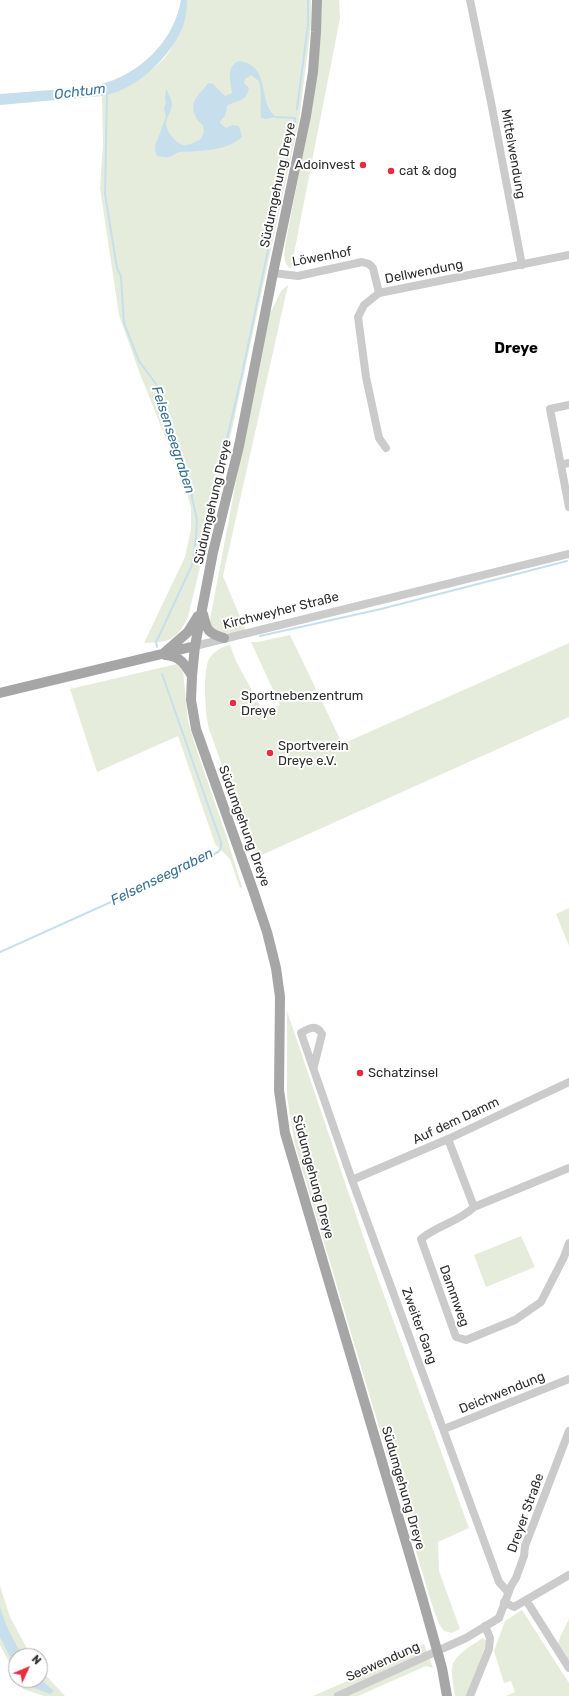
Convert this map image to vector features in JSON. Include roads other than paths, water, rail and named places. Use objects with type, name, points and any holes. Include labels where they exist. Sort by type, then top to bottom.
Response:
[{"type":"main road","name":"Südumgehung Dreye","points":[[317,0],[316,32],[309,94],[239,446],[214,552],[195,646],[191,700],[196,729],[265,925],[276,968],[280,996],[279,1090],[285,1134],[437,1651],[447,1696]]},
{"type":"main road","points":[[203,608],[207,628],[215,635],[224,638]]},
{"type":"main road","points":[[161,655],[188,632],[203,608]]},
{"type":"main road","name":"Kirchweyher Straße","points":[[0,693],[195,646]]},
{"type":"main road","points":[[161,655],[173,656],[182,660],[192,676]]},
{"type":"street","name":"Mittelwendung","points":[[470,0],[522,265]]},
{"type":"street","points":[[522,265],[569,255]]},
{"type":"street","name":"Löwenhof","points":[[273,274],[298,276],[362,262],[369,264],[373,268],[379,293]]},
{"type":"street","name":"Dellwendung","points":[[386,448],[379,438],[366,377],[358,317],[364,305],[379,293],[522,265]]},
{"type":"street","points":[[569,405],[550,409],[565,464],[569,508]]},
{"type":"street","name":"Kirchweyher Straße","points":[[195,646],[569,554]]},
{"type":"street","name":"Zweiter Gang","points":[[314,1066],[352,1180],[499,1582],[508,1592]]},
{"type":"street","name":"Auf dem Damm","points":[[352,1180],[448,1139],[569,1082]]},
{"type":"street","points":[[448,1139],[474,1207]]},
{"type":"street","name":"Dammweg","points":[[569,1168],[474,1207],[466,1215],[428,1232],[421,1239],[456,1337],[466,1340],[515,1320],[541,1302],[569,1243]]},
{"type":"street","name":"Deichwendung","points":[[444,1430],[569,1379]]},
{"type":"street","name":"Dreyer Straße","points":[[485,1626],[499,1618],[508,1592],[516,1578],[524,1556],[525,1546],[569,1431]]},
{"type":"street","points":[[504,1602],[514,1607],[569,1575]]},
{"type":"street","points":[[526,1600],[569,1668]]},
{"type":"street","points":[[470,1696],[489,1649],[490,1638],[485,1626]]},
{"type":"street","name":"Seewendung","points":[[338,1696],[466,1638],[485,1626]]},
{"type":"water","name":"Ochtum","points":[[181,0],[187,0],[186,13],[182,29],[174,44],[158,64],[126,88],[102,96],[0,105],[0,94],[94,86],[113,80],[127,73],[140,65],[162,43],[171,30]]},
{"type":"water","points":[[238,61],[247,63],[259,74],[267,104],[276,117],[266,119],[261,118],[261,95],[259,81],[251,75],[245,79],[244,83],[249,88],[248,93],[243,99],[226,107],[225,116],[220,123],[226,128],[232,125],[239,126],[242,137],[236,142],[221,148],[204,151],[179,152],[168,157],[157,156],[155,146],[166,117],[164,108],[166,103],[166,90],[167,89],[172,104],[166,122],[168,131],[180,144],[187,145],[192,143],[201,139],[204,131],[203,125],[198,121],[194,114],[193,107],[195,100],[208,83],[213,84],[225,96],[232,93],[230,71],[234,64]]},
{"type":"water","points":[[0,1607],[7,1627],[18,1648],[8,1648],[8,1653],[0,1637]]},
{"type":"water","points":[[48,1686],[54,1691],[50,1694],[34,1688],[48,1688]]},
{"type":"waterway","points":[[297,109],[308,25],[308,0]]},
{"type":"waterway","name":"Felsenseegraben","points":[[107,94],[105,194],[117,268],[121,277],[124,323],[139,361],[156,384],[159,406],[174,442],[191,493],[197,520],[192,565],[156,642],[157,647]]},
{"type":"waterway","points":[[220,469],[242,374],[295,122],[295,118],[276,117]]},
{"type":"waterway","points":[[260,636],[381,609],[567,561]]},
{"type":"waterway","name":"Felsenseegraben","points":[[0,952],[193,865],[218,852],[221,848],[221,842],[162,674]]},
{"type":"place","name":"Adoinvest","points":[[363,165]]},
{"type":"place","name":"cat & dog","points":[[391,171]]},
{"type":"place","name":"Sportnebenzentrum Dreye","points":[[233,703]]},
{"type":"place","name":"Sportverein Dreye e.V.","points":[[270,753]]},
{"type":"place","name":"Schatzinsel","points":[[360,1073]]},
{"type":"district","name":"Dreye","points":[[516,349]]}]
